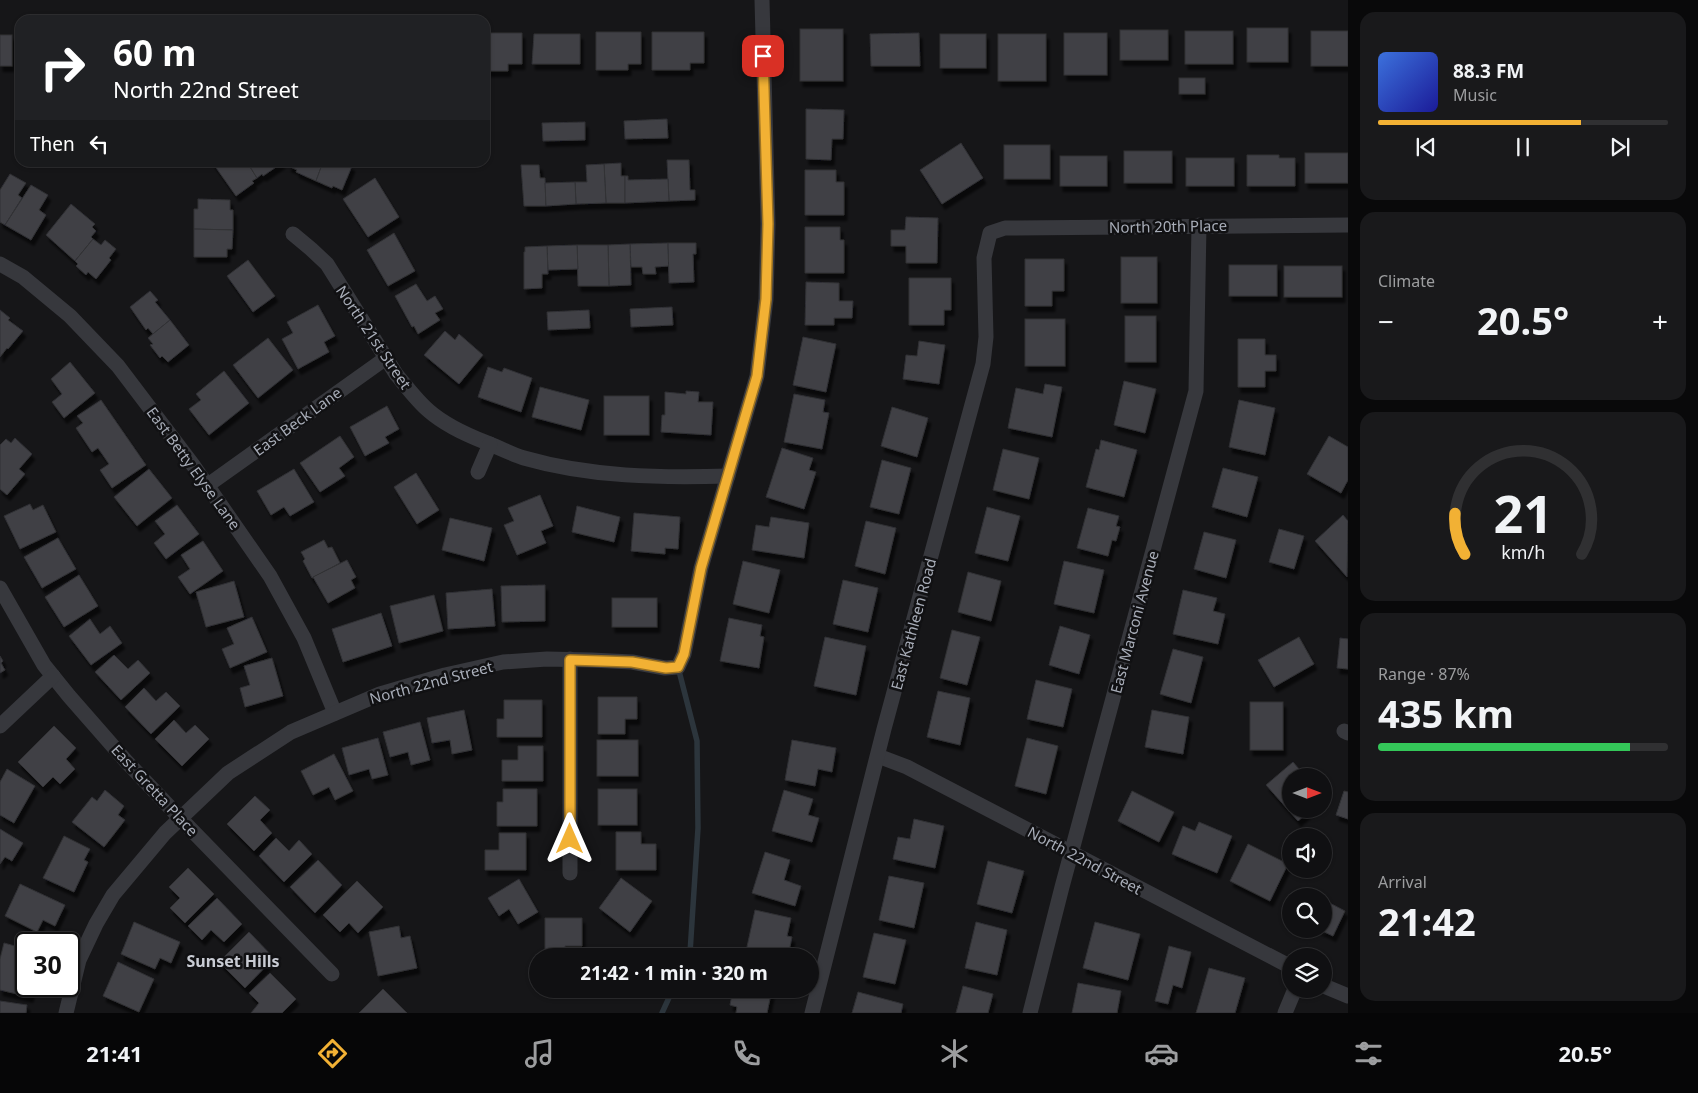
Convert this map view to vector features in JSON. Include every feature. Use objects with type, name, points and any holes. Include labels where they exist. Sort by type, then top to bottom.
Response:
[{"type":"street","points":[[728,476],[757,376],[766,299],[768,224],[762,0]]},
{"type":"street","name":"North 20th Place","points":[[990,233],[1005,228],[1348,225]]},
{"type":"street","name":"East Marconi Avenue","points":[[1030,1013],[1071,853],[1196,391],[1199,226]]},
{"type":"street","name":"East Kathleen Road","points":[[812,1013],[878,756],[983,364],[986,337],[984,258],[990,233]]},
{"type":"street","name":"North 21st Street","points":[[293,234],[327,264],[386,358],[408,389],[429,412],[466,434],[523,457],[569,468],[604,473],[672,477],[728,476]]},
{"type":"street","name":"East Betty Elyse Lane","points":[[0,264],[23,277],[70,316],[118,366],[208,485],[270,576],[304,638],[335,713]]},
{"type":"street","name":"East Beck Lane","points":[[208,485],[386,358]]},
{"type":"street","points":[[478,472],[490,444]]},
{"type":"street","name":"North 22nd Street","points":[[66,1013],[78,960],[113,895],[180,818],[228,772],[291,732],[380,694],[445,675],[503,662],[547,659],[632,662],[666,668],[678,667],[684,654],[701,568],[728,476]]},
{"type":"street","name":"East Gretta Place","points":[[0,588],[44,665],[69,696],[125,760],[332,974]]},
{"type":"street","points":[[570,660],[570,873]]},
{"type":"street","points":[[0,726],[53,676]]},
{"type":"street","name":"North 22nd Street","points":[[878,756],[907,767],[1282,963]]},
{"type":"street","points":[[1332,989],[1348,996]]},
{"type":"street","points":[[1285,1013],[1291,998]]},
{"type":"building","points":[[1247,28],[1288,28],[1288,62],[1247,62]]},
{"type":"building","points":[[800,29],[843,29],[843,81],[800,81]]},
{"type":"building","points":[[1120,30],[1168,30],[1168,60],[1120,60]]},
{"type":"building","points":[[1185,31],[1233,31],[1233,64],[1185,64]]},
{"type":"building","points":[[1311,31],[1348,31],[1348,66],[1311,66]]},
{"type":"building","points":[[596,32],[641,32],[641,64],[628,64],[628,70],[596,70]]},
{"type":"building","points":[[652,32],[704,32],[704,63],[690,63],[690,70],[652,70]]},
{"type":"building","points":[[490,33],[522,33],[522,64],[508,64],[508,71],[490,71]]},
{"type":"building","points":[[919,33],[920,66],[871,66],[870,34]]},
{"type":"building","points":[[1064,33],[1107,33],[1107,75],[1064,75]]},
{"type":"building","points":[[534,34],[580,34],[580,64],[532,64]]},
{"type":"building","points":[[940,34],[986,34],[986,68],[940,68]]},
{"type":"building","points":[[998,34],[1046,34],[1046,81],[998,81]]},
{"type":"building","points":[[0,35],[12,35],[12,66],[0,66]]},
{"type":"building","points":[[1179,78],[1205,78],[1205,94],[1179,94]]},
{"type":"building","points":[[806,109],[844,110],[843,139],[832,139],[831,160],[806,159]]},
{"type":"building","points":[[667,119],[668,138],[625,139],[624,121]]},
{"type":"building","points":[[585,122],[585,140],[543,141],[542,123]]},
{"type":"building","points":[[961,143],[983,178],[942,204],[920,170]]},
{"type":"building","points":[[1004,145],[1050,145],[1050,179],[1004,179]]},
{"type":"building","points":[[1124,151],[1172,151],[1172,183],[1124,183]]},
{"type":"building","points":[[1305,153],[1348,153],[1348,183],[1305,183]]},
{"type":"building","points":[[1247,155],[1279,155],[1279,158],[1295,158],[1295,186],[1247,186]]},
{"type":"building","points":[[1060,156],[1107,156],[1107,186],[1060,186]]},
{"type":"building","points":[[1186,158],[1234,158],[1234,186],[1186,186]]},
{"type":"building","points":[[667,160],[689,160],[690,190],[695,190],[695,200],[669,201]]},
{"type":"building","points":[[621,163],[621,176],[625,176],[625,203],[606,203],[604,164]]},
{"type":"building","points":[[604,164],[606,203],[576,204],[575,182],[587,182],[586,165]]},
{"type":"building","points":[[521,165],[539,165],[540,178],[545,178],[546,206],[524,206]]},
{"type":"building","points":[[216,167],[250,167],[257,178],[252,181],[254,183],[236,196]]},
{"type":"building","points":[[250,167],[276,167],[263,176],[262,174],[257,178]]},
{"type":"building","points":[[290,167],[321,167],[316,181],[296,172],[297,170]]},
{"type":"building","points":[[321,167],[352,167],[342,190],[316,181]]},
{"type":"building","points":[[805,170],[836,170],[836,182],[844,182],[844,215],[805,215]]},
{"type":"building","points":[[10,174],[26,183],[18,195],[22,198],[5,225],[0,222],[0,190]]},
{"type":"building","points":[[625,176],[628,176],[628,180],[668,179],[669,201],[625,203]]},
{"type":"building","points":[[375,178],[399,217],[368,237],[343,199]]},
{"type":"building","points":[[575,182],[576,204],[546,206],[545,183]]},
{"type":"building","points":[[31,185],[48,195],[39,210],[46,215],[31,240],[5,225]]},
{"type":"building","points":[[198,199],[230,200],[230,210],[233,210],[233,230],[194,229],[194,209],[198,209]]},
{"type":"building","points":[[71,204],[95,224],[92,227],[96,231],[91,237],[93,239],[75,261],[46,235]]},
{"type":"building","points":[[906,217],[938,218],[937,263],[906,263],[906,246],[891,246],[891,230],[905,230]]},
{"type":"building","points":[[805,227],[840,227],[840,240],[844,240],[844,273],[805,273]]},
{"type":"building","points":[[194,229],[233,230],[232,249],[227,249],[227,257],[194,257]]},
{"type":"building","points":[[394,233],[415,271],[388,286],[367,250]]},
{"type":"building","points":[[93,239],[101,245],[105,240],[116,249],[109,258],[111,260],[96,279],[88,272],[86,275],[76,266],[78,264],[75,261]]},
{"type":"building","points":[[668,243],[669,266],[655,267],[656,274],[643,274],[642,267],[631,267],[630,244]]},
{"type":"building","points":[[668,243],[696,243],[696,254],[693,254],[694,282],[669,283]]},
{"type":"building","points":[[630,244],[631,285],[609,286],[608,245]]},
{"type":"building","points":[[577,245],[608,245],[609,286],[578,286]]},
{"type":"building","points":[[577,245],[578,269],[548,270],[547,246]]},
{"type":"building","points":[[547,246],[548,274],[542,274],[542,288],[524,289],[525,247]]},
{"type":"building","points":[[1121,257],[1157,257],[1157,303],[1121,303]]},
{"type":"building","points":[[1025,259],[1064,259],[1064,291],[1052,291],[1052,306],[1025,306]]},
{"type":"building","points":[[248,260],[275,296],[253,312],[227,276]]},
{"type":"building","points":[[1229,265],[1277,265],[1277,296],[1229,296]]},
{"type":"building","points":[[1284,266],[1342,266],[1342,297],[1284,297]]},
{"type":"building","points":[[909,278],[951,278],[951,310],[944,310],[944,325],[909,325]]},
{"type":"building","points":[[806,282],[839,283],[839,301],[853,301],[852,318],[834,318],[834,325],[805,325]]},
{"type":"building","points":[[416,284],[427,301],[435,296],[443,309],[435,313],[440,320],[418,334],[414,326],[412,327],[395,296]]},
{"type":"building","points":[[150,291],[158,300],[155,302],[170,320],[153,334],[148,328],[146,330],[130,307]]},
{"type":"building","points":[[318,305],[335,336],[324,342],[329,352],[298,369],[282,339],[293,333],[287,322]]},
{"type":"building","points":[[672,307],[673,325],[631,327],[630,309]]},
{"type":"building","points":[[0,310],[10,318],[8,320],[23,331],[0,357]]},
{"type":"building","points":[[589,310],[590,328],[548,330],[547,312]]},
{"type":"building","points":[[1125,316],[1156,316],[1156,362],[1125,362]]},
{"type":"building","points":[[1025,319],[1065,319],[1065,366],[1025,366]]},
{"type":"building","points":[[170,320],[189,345],[168,362],[162,356],[160,358],[150,345],[153,344],[148,338]]},
{"type":"building","points":[[445,331],[455,340],[459,334],[483,355],[459,384],[424,355]]},
{"type":"building","points":[[803,337],[836,344],[826,392],[793,385]]},
{"type":"building","points":[[268,338],[293,370],[258,398],[233,365]]},
{"type":"building","points":[[1238,339],[1265,339],[1265,355],[1276,355],[1276,371],[1265,371],[1265,387],[1238,387]]},
{"type":"building","points":[[919,341],[945,345],[939,384],[903,379],[906,355],[917,356]]},
{"type":"building","points":[[70,362],[95,393],[64,418],[52,402],[62,394],[51,379]]},
{"type":"building","points":[[488,367],[502,372],[504,368],[532,378],[521,412],[478,397]]},
{"type":"building","points":[[224,371],[249,403],[209,435],[189,409],[201,400],[196,394]]},
{"type":"building","points":[[1124,381],[1156,389],[1145,433],[1114,425]]},
{"type":"building","points":[[1045,384],[1062,387],[1052,437],[1008,428],[1016,388],[1043,394]]},
{"type":"building","points":[[540,387],[589,400],[581,430],[532,417]]},
{"type":"building","points":[[686,391],[699,392],[698,402],[713,402],[711,435],[661,432],[662,415],[665,415],[665,392],[686,394]]},
{"type":"building","points":[[794,394],[825,400],[823,412],[829,413],[822,449],[784,442]]},
{"type":"building","points":[[604,396],[649,396],[649,435],[604,435]]},
{"type":"building","points":[[101,400],[146,465],[112,488],[100,470],[109,464],[98,448],[92,452],[76,428],[83,423],[77,416]]},
{"type":"building","points":[[1239,400],[1275,408],[1265,455],[1229,447]]},
{"type":"building","points":[[387,406],[399,429],[385,437],[389,443],[365,456],[350,427]]},
{"type":"building","points":[[892,407],[928,418],[917,457],[881,446]]},
{"type":"building","points":[[340,436],[354,457],[339,468],[345,476],[320,492],[300,463]]},
{"type":"building","points":[[1329,436],[1348,447],[1348,480],[1341,493],[1307,474]]},
{"type":"building","points":[[15,438],[32,454],[19,469],[25,474],[7,495],[0,489],[0,445],[6,439],[11,443]]},
{"type":"building","points":[[1101,440],[1137,450],[1124,497],[1086,487],[1096,449],[1099,450]]},
{"type":"building","points":[[782,448],[813,458],[809,470],[816,472],[804,509],[766,497]]},
{"type":"building","points":[[1003,449],[1039,458],[1029,499],[993,490]]},
{"type":"building","points":[[882,460],[911,468],[899,514],[870,507]]},
{"type":"building","points":[[1223,468],[1258,477],[1247,517],[1212,507]]},
{"type":"building","points":[[149,469],[172,498],[137,526],[114,497]]},
{"type":"building","points":[[294,469],[314,502],[290,516],[284,507],[271,515],[257,491]]},
{"type":"building","points":[[416,473],[439,510],[417,524],[394,487]]},
{"type":"building","points":[[540,495],[553,526],[541,531],[546,543],[517,555],[504,525],[514,521],[508,508]]},
{"type":"building","points":[[30,504],[33,510],[43,505],[56,532],[20,549],[4,516]]},
{"type":"building","points":[[177,505],[199,534],[166,559],[154,543],[165,534],[155,521]]},
{"type":"building","points":[[577,506],[620,517],[614,542],[572,532]]},
{"type":"building","points":[[987,507],[1020,516],[1008,561],[975,553]]},
{"type":"building","points":[[1088,508],[1119,516],[1116,526],[1120,527],[1116,541],[1112,540],[1108,556],[1077,548]]},
{"type":"building","points":[[634,513],[680,517],[678,549],[665,548],[665,554],[631,551]]},
{"type":"building","points":[[1343,515],[1348,521],[1347,577],[1315,541]]},
{"type":"building","points":[[771,517],[809,523],[804,558],[752,550],[756,525],[769,527]]},
{"type":"building","points":[[450,518],[492,528],[484,561],[442,550]]},
{"type":"building","points":[[866,521],[896,528],[885,574],[855,566]]},
{"type":"building","points":[[1279,529],[1304,536],[1294,569],[1269,562]]},
{"type":"building","points":[[1204,532],[1236,540],[1226,578],[1194,569]]},
{"type":"building","points":[[58,538],[76,569],[42,588],[24,557]]},
{"type":"building","points":[[324,540],[328,548],[332,547],[340,563],[312,578],[303,561],[305,559],[301,552]]},
{"type":"building","points":[[203,541],[223,571],[190,594],[178,577],[190,569],[181,555]]},
{"type":"building","points":[[347,560],[356,577],[351,580],[355,588],[328,603],[313,577]]},
{"type":"building","points":[[743,561],[780,570],[769,613],[733,604]]},
{"type":"building","points":[[1064,561],[1104,570],[1094,613],[1054,604]]},
{"type":"building","points":[[968,572],[1001,581],[991,621],[958,612]]},
{"type":"building","points":[[79,575],[98,606],[64,627],[45,597]]},
{"type":"building","points":[[843,580],[878,588],[868,632],[833,624]]},
{"type":"building","points":[[234,581],[244,617],[206,627],[196,592]]},
{"type":"building","points":[[545,585],[545,621],[502,622],[501,586]]},
{"type":"building","points":[[492,589],[495,626],[448,629],[446,593]]},
{"type":"building","points":[[1183,590],[1217,598],[1213,611],[1225,614],[1218,644],[1173,634]]},
{"type":"building","points":[[434,595],[443,631],[399,643],[390,606]]},
{"type":"building","points":[[612,598],[657,598],[657,627],[612,627]]},
{"type":"building","points":[[381,613],[392,646],[343,662],[332,629]]},
{"type":"building","points":[[252,617],[267,652],[230,668],[222,649],[234,644],[227,628]]},
{"type":"building","points":[[729,618],[762,625],[760,636],[764,637],[759,668],[720,661]]},
{"type":"building","points":[[90,619],[100,634],[110,626],[122,643],[91,665],[69,636]]},
{"type":"building","points":[[1060,626],[1090,635],[1079,674],[1049,665]]},
{"type":"building","points":[[952,630],[980,637],[967,685],[940,678]]},
{"type":"building","points":[[825,637],[866,646],[856,695],[814,686]]},
{"type":"building","points":[[1299,637],[1314,664],[1274,687],[1258,660]]},
{"type":"building","points":[[1340,638],[1348,639],[1348,669],[1337,668]]},
{"type":"building","points":[[1173,649],[1203,657],[1191,703],[1160,694]]},
{"type":"building","points":[[114,655],[128,669],[138,660],[150,673],[121,700],[95,672]]},
{"type":"building","points":[[0,656],[5,670],[0,673]]},
{"type":"building","points":[[272,658],[283,696],[245,707],[240,688],[250,685],[244,666]]},
{"type":"building","points":[[1036,680],[1072,689],[1063,727],[1027,719]]},
{"type":"building","points":[[144,688],[156,701],[166,692],[180,706],[151,734],[125,707]]},
{"type":"building","points":[[938,691],[970,698],[960,745],[927,737]]},
{"type":"building","points":[[598,697],[637,697],[637,719],[625,719],[625,734],[598,734]]},
{"type":"building","points":[[504,700],[542,700],[542,737],[497,737],[497,719],[504,719]]},
{"type":"building","points":[[1250,702],[1283,702],[1283,750],[1250,750]]},
{"type":"building","points":[[464,710],[472,750],[452,754],[450,740],[432,743],[427,718]]},
{"type":"building","points":[[1152,710],[1189,717],[1183,754],[1145,747]]},
{"type":"building","points":[[174,720],[186,733],[195,725],[209,739],[182,766],[155,739]]},
{"type":"building","points":[[420,722],[430,760],[411,765],[408,752],[390,757],[383,732]]},
{"type":"building","points":[[54,726],[76,748],[66,759],[75,769],[60,784],[53,777],[43,787],[18,762]]},
{"type":"building","points":[[378,738],[388,775],[372,779],[369,769],[349,775],[342,748]]},
{"type":"building","points":[[1027,738],[1058,746],[1046,794],[1015,786]]},
{"type":"building","points":[[597,740],[638,740],[638,776],[597,776]]},
{"type":"building","points":[[792,740],[836,748],[832,772],[818,769],[815,786],[785,780]]},
{"type":"building","points":[[518,746],[543,746],[543,781],[502,781],[502,760],[518,760]]},
{"type":"building","points":[[334,754],[353,791],[335,800],[329,787],[313,795],[301,771]]},
{"type":"building","points":[[1293,762],[1298,768],[1286,768]]},
{"type":"building","points":[[7,769],[35,786],[14,823],[0,815],[0,782]]},
{"type":"building","points":[[1282,771],[1282,803],[1266,785]]},
{"type":"building","points":[[503,789],[537,789],[537,826],[497,826],[497,802],[503,802]]},
{"type":"building","points":[[598,789],[637,789],[637,825],[598,825]]},
{"type":"building","points":[[105,790],[124,806],[118,815],[125,820],[104,847],[72,822],[92,797],[97,801]]},
{"type":"building","points":[[784,790],[813,799],[808,815],[819,818],[812,842],[772,831]]},
{"type":"building","points":[[1132,791],[1174,812],[1159,842],[1118,821]]},
{"type":"building","points":[[1344,791],[1348,792],[1348,819],[1336,815]]},
{"type":"building","points":[[255,796],[270,810],[260,820],[272,833],[254,851],[227,824]]},
{"type":"building","points":[[914,819],[944,826],[935,868],[893,859],[898,837],[910,839]]},
{"type":"building","points":[[1199,822],[1232,836],[1217,873],[1172,854],[1183,826],[1195,831]]},
{"type":"building","points":[[0,829],[23,843],[12,861],[5,857],[0,864]]},
{"type":"building","points":[[616,832],[641,832],[641,844],[656,844],[656,870],[616,870]]},
{"type":"building","points":[[499,833],[526,833],[526,870],[485,870],[485,850],[499,850]]},
{"type":"building","points":[[64,836],[90,849],[84,860],[88,862],[74,892],[43,878]]},
{"type":"building","points":[[276,838],[289,851],[299,840],[312,854],[284,882],[259,856]]},
{"type":"building","points":[[1248,844],[1282,861],[1282,876],[1270,901],[1230,881]]},
{"type":"building","points":[[765,852],[790,860],[784,880],[801,886],[795,906],[752,893]]},
{"type":"building","points":[[318,860],[342,885],[315,913],[290,887]]},
{"type":"building","points":[[988,861],[1024,871],[1012,913],[977,904]]},
{"type":"building","points":[[188,868],[214,894],[185,923],[170,908],[180,898],[169,887]]},
{"type":"building","points":[[889,876],[924,883],[914,928],[879,920]]},
{"type":"building","points":[[621,878],[652,901],[630,932],[599,908]]},
{"type":"building","points":[[519,879],[538,912],[518,924],[509,909],[499,916],[488,898]]},
{"type":"building","points":[[357,881],[383,907],[358,933],[349,923],[340,932],[323,915]]},
{"type":"building","points":[[20,884],[65,905],[55,926],[43,920],[37,932],[5,916]]},
{"type":"building","points":[[217,898],[242,924],[224,942],[211,930],[202,940],[188,926]]},
{"type":"building","points":[[1332,904],[1345,911],[1332,936]]},
{"type":"building","points":[[755,910],[791,918],[787,936],[792,937],[790,948],[747,948]]},
{"type":"building","points":[[545,918],[582,918],[582,946],[545,948]]},
{"type":"building","points":[[134,922],[180,942],[171,963],[160,958],[155,969],[121,954]]},
{"type":"building","points":[[976,922],[1007,930],[997,975],[965,968]]},
{"type":"building","points":[[1095,922],[1140,934],[1128,980],[1083,968]]},
{"type":"building","points":[[399,926],[401,938],[410,936],[417,968],[378,976],[369,932]]},
{"type":"building","points":[[249,932],[274,958],[245,988],[219,962]]},
{"type":"building","points":[[874,933],[906,940],[895,984],[863,977]]},
{"type":"building","points":[[4,943],[15,946],[15,994],[0,990],[0,959]]},
{"type":"building","points":[[1169,946],[1191,952],[1182,988],[1173,985],[1168,1004],[1155,1001]]},
{"type":"building","points":[[118,962],[154,979],[139,1012],[103,996]]},
{"type":"building","points":[[1209,968],[1245,978],[1235,1013],[1196,1013]]},
{"type":"building","points":[[270,973],[296,999],[282,1013],[251,1013],[259,1003],[249,993]]},
{"type":"building","points":[[1078,983],[1121,991],[1117,1013],[1072,1013]]},
{"type":"building","points":[[963,986],[993,994],[988,1013],[956,1013]]},
{"type":"building","points":[[383,989],[407,1013],[359,1013]]},
{"type":"building","points":[[858,992],[903,1004],[901,1013],[852,1013]]},
{"type":"building","points":[[731,998],[770,998],[767,1013],[736,1013],[737,1007],[730,1005]]},
{"type":"building","points":[[0,1001],[27,1005],[26,1013],[0,1013]]},
{"type":"waterway","points":[[678,667],[697,741],[698,828],[690,948]]},
{"type":"waterway","points":[[662,1013],[669,998]]},
{"type":"district","name":"Sunset Hills","points":[[233,961]]},
{"type":"route","points":[[570,839],[570,660],[632,662],[666,668],[678,667],[684,654],[701,568],[757,376],[766,299],[768,224],[763,56]]}]
